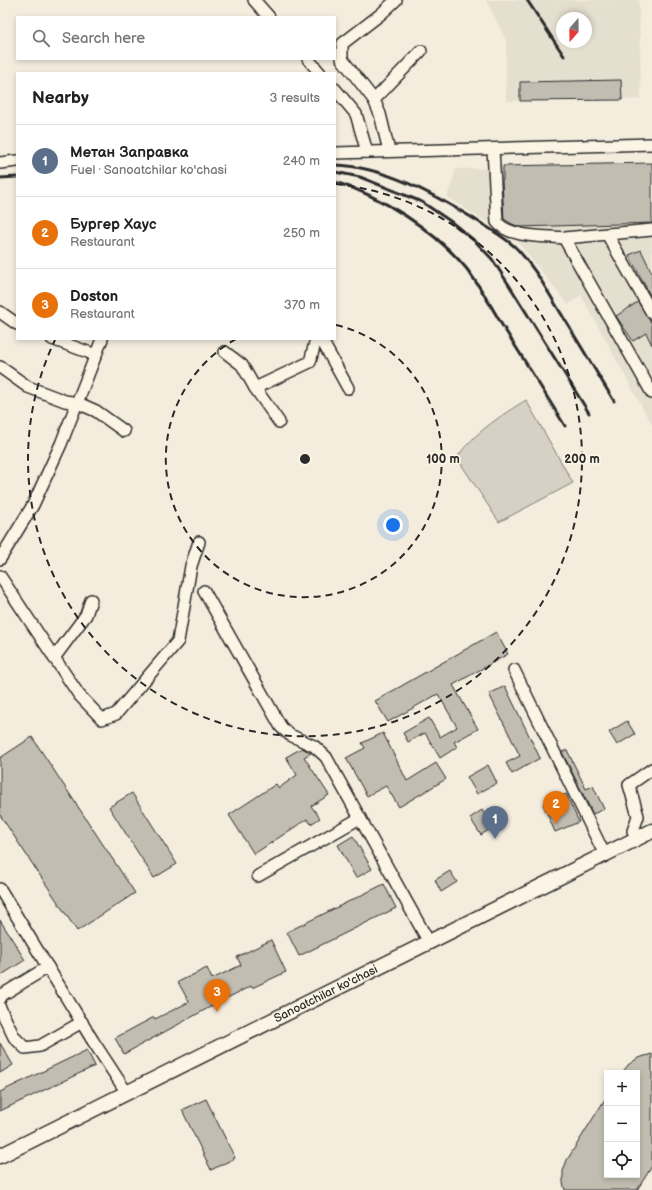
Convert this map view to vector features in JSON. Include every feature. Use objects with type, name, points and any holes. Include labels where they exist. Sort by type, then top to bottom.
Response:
[{"type":"main road","name":"Sanoatchilar ko'chasi","points":[[0,1156],[125,1089],[425,935],[652,822]]},
{"type":"main road","name":"Sanoatchilar ko'chasi","points":[[0,1147],[125,1089],[652,831]]},
{"type":"street","points":[[254,0],[268,16]]},
{"type":"street","points":[[389,151],[380,114],[374,100],[342,59],[342,44],[381,14],[396,0]]},
{"type":"street","points":[[374,100],[421,51]]},
{"type":"street","points":[[309,60],[319,72]]},
{"type":"street","points":[[336,90],[356,114],[367,152]]},
{"type":"street","points":[[336,153],[652,144]]},
{"type":"street","points":[[493,149],[497,222],[500,227],[519,234],[564,238],[652,230]]},
{"type":"street","points":[[0,163],[16,161]]},
{"type":"street","points":[[607,234],[652,313]]},
{"type":"street","points":[[564,238],[652,393]]},
{"type":"street","points":[[0,312],[16,323]]},
{"type":"street","points":[[55,340],[96,355]]},
{"type":"street","points":[[0,559],[33,505],[78,403],[102,340]]},
{"type":"street","points":[[255,388],[310,362],[316,340]]},
{"type":"street","points":[[322,340],[348,388]]},
{"type":"street","points":[[226,352],[242,364],[255,388],[279,422]]},
{"type":"street","points":[[0,367],[28,387],[65,402],[78,403],[96,411],[124,431]]},
{"type":"street","points":[[0,576],[79,695],[102,719],[116,714],[178,641],[191,566],[198,542]]},
{"type":"street","points":[[204,591],[280,727],[290,735],[314,746],[326,757],[425,935]]},
{"type":"street","points":[[54,658],[86,615],[91,600]]},
{"type":"street","points":[[514,670],[601,847]]},
{"type":"street","points":[[633,832],[638,816],[629,784],[652,769]]},
{"type":"street","points":[[258,876],[360,818]]},
{"type":"street","points":[[0,889],[125,1089]]},
{"type":"street","points":[[0,999],[2,995],[48,967]]},
{"type":"street","points":[[0,1008],[14,1037],[25,1048],[40,1046],[82,1022]]},
{"type":"shaded area","points":[[486,0],[639,0],[641,99],[506,101],[506,41]]},
{"type":"shaded area","points":[[652,166],[652,425],[581,295],[568,305],[518,242],[447,197],[456,169]]},
{"type":"shaded area","points":[[526,400],[573,483],[499,522],[457,458],[470,441],[479,433],[498,418]]},
{"type":"building","points":[[621,80],[622,100],[520,101],[520,82]]},
{"type":"building","points":[[652,163],[652,223],[520,227],[504,219],[502,180],[503,166]]},
{"type":"building","points":[[641,250],[652,273],[652,299],[629,255]]},
{"type":"building","points":[[638,302],[652,324],[652,345],[646,333],[633,341],[616,316]]},
{"type":"building","points":[[496,632],[508,654],[453,685],[478,729],[454,742],[457,747],[440,758],[425,733],[408,742],[403,733],[429,718],[440,737],[457,727],[438,694],[388,722],[375,701]]},
{"type":"building","points":[[505,686],[540,758],[512,774],[506,763],[520,756],[489,694]]},
{"type":"building","points":[[627,721],[635,734],[617,745],[609,732]]},
{"type":"building","points":[[383,733],[407,781],[436,763],[446,779],[399,807],[386,786],[367,796],[346,758],[365,748],[362,743]]},
{"type":"building","points":[[32,737],[135,893],[77,931],[0,815],[0,758]]},
{"type":"building","points":[[302,748],[311,753],[304,757],[329,795],[311,806],[320,818],[311,824],[307,819],[254,854],[229,815],[276,784],[279,788],[297,775],[286,757]]},
{"type":"building","points":[[567,750],[586,789],[593,786],[604,809],[593,814],[562,752]]},
{"type":"building","points":[[488,765],[497,783],[477,794],[467,777]]},
{"type":"building","points":[[132,793],[177,864],[154,878],[109,807]]},
{"type":"building","points":[[566,794],[579,822],[555,832],[543,804]]},
{"type":"building","points":[[482,810],[493,827],[481,835],[470,818]]},
{"type":"building","points":[[353,836],[372,869],[356,878],[338,845]]},
{"type":"building","points":[[450,871],[457,882],[441,892],[435,880]]},
{"type":"building","points":[[384,884],[396,908],[299,956],[287,932]]},
{"type":"building","points":[[0,920],[25,960],[0,976]]},
{"type":"building","points":[[271,940],[286,972],[252,988],[251,986],[223,1000],[124,1054],[115,1038],[154,1017],[155,1019],[189,1002],[178,982],[207,968],[212,979],[241,965],[237,957]]},
{"type":"building","points":[[0,1043],[13,1065],[0,1073]]},
{"type":"building","points":[[87,1050],[95,1066],[0,1111],[0,1092]]},
{"type":"building","points":[[652,1054],[652,1166],[637,1190],[565,1190],[563,1183],[563,1171],[567,1160],[604,1101],[604,1178],[640,1178],[640,1070],[624,1070],[628,1065],[638,1058]]},
{"type":"building","points":[[206,1099],[235,1158],[211,1170],[182,1110]]},
{"type":"railway","points":[[527,0],[564,56]]},
{"type":"railway","points":[[336,165],[371,170],[406,182],[471,217],[514,246],[539,277],[614,401]]},
{"type":"railway","points":[[336,172],[360,177],[422,202],[450,221],[476,242],[492,259],[589,413]]},
{"type":"railway","points":[[0,178],[16,177]]},
{"type":"railway","points":[[336,182],[371,196],[406,216],[423,228],[453,254],[466,268],[481,289],[565,426]]},
{"type":"place","name":"Бургер Хаус","points":[[556,824]]},
{"type":"place","name":"Метан Заправка","points":[[495,839]]},
{"type":"place","name":"Doston","points":[[217,1012]]}]
